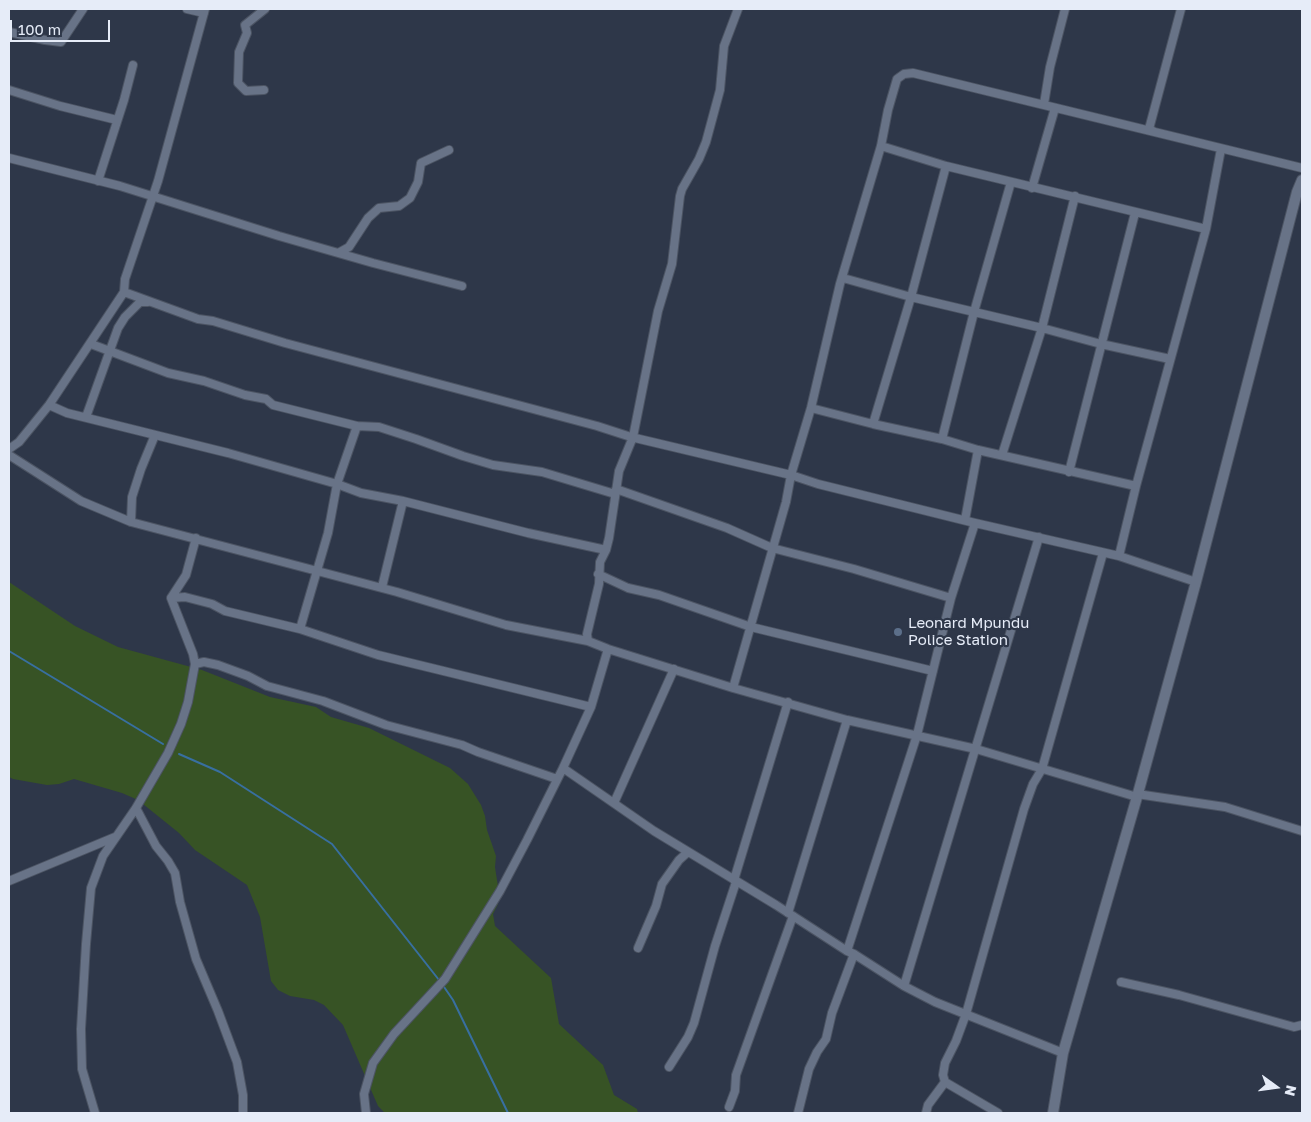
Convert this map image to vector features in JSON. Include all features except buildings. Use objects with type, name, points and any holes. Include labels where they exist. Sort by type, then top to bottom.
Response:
[{"type":"street","points":[[9,32],[61,42],[82,9]]},
{"type":"street","points":[[9,448],[19,442],[49,405],[124,292],[125,279],[153,196],[204,11],[187,9]]},
{"type":"street","points":[[264,90],[246,91],[238,83],[238,75],[239,52],[247,33],[245,25],[265,9]]},
{"type":"street","points":[[588,641],[587,634],[599,584],[600,562],[606,550],[619,471],[633,438],[658,311],[672,264],[680,196],[706,142],[720,90],[724,46],[738,9]]},
{"type":"street","points":[[1044,104],[1050,67],[1065,9]]},
{"type":"street","points":[[1155,132],[1150,129],[1181,9]]},
{"type":"street","points":[[98,181],[104,167],[133,65]]},
{"type":"street","points":[[733,688],[786,502],[791,475],[811,408],[840,284],[881,146],[888,110],[897,79],[904,74],[913,73],[1302,168]]},
{"type":"street","points":[[9,90],[60,106],[117,120]]},
{"type":"street","points":[[1032,188],[1055,108]]},
{"type":"street","points":[[881,146],[946,166],[1032,188],[1075,196],[1135,213],[1206,229]]},
{"type":"street","points":[[1119,556],[1136,486],[1206,229],[1222,149]]},
{"type":"street","points":[[340,252],[349,247],[364,223],[379,208],[399,206],[410,198],[418,182],[421,163],[449,150]]},
{"type":"street","points":[[9,158],[153,196],[279,236],[340,252],[389,268],[462,286]]},
{"type":"street","points":[[873,424],[911,297],[946,166]]},
{"type":"street","points":[[1053,1113],[1063,1052],[1196,582],[1297,192],[1302,180]]},
{"type":"street","points":[[942,439],[974,312],[1011,182]]},
{"type":"street","points":[[1002,455],[1042,328],[1075,196]]},
{"type":"street","points":[[1068,472],[1135,213]]},
{"type":"street","points":[[843,278],[911,297],[1170,359]]},
{"type":"street","points":[[124,292],[198,319],[213,321],[285,343],[597,426],[633,438],[791,475],[818,484],[975,523],[1119,556],[1196,582]]},
{"type":"street","points":[[86,417],[118,328],[125,317],[140,302],[150,302]]},
{"type":"street","points":[[91,344],[168,372],[266,399],[273,405],[357,426],[379,428],[493,465],[542,472],[616,492],[727,528],[772,548],[854,569],[951,598]]},
{"type":"street","points":[[49,405],[67,412],[228,453],[338,484],[361,493],[606,550]]},
{"type":"street","points":[[811,408],[942,439],[978,450],[1068,472],[1136,486]]},
{"type":"street","points":[[300,629],[333,510],[338,484],[357,426]]},
{"type":"street","points":[[131,522],[132,497],[155,435]]},
{"type":"street","points":[[965,520],[978,450]]},
{"type":"street","points":[[9,455],[82,501],[131,522],[382,587],[506,625],[588,641],[733,688],[847,720],[976,749],[1137,796],[1225,808],[1302,831]]},
{"type":"street","points":[[382,587],[402,501]]},
{"type":"street","points":[[798,1113],[809,1069],[826,1039],[917,735],[951,598],[975,523]]},
{"type":"street","points":[[904,986],[1039,537]]},
{"type":"street","points":[[172,598],[186,576],[196,538]]},
{"type":"street","points":[[998,1113],[945,1082],[943,1075],[945,1063],[956,1042],[966,1014],[1024,809],[1033,784],[1042,768],[1103,552]]},
{"type":"street","points":[[598,574],[628,588],[659,595],[751,627],[933,671]]},
{"type":"street","points":[[172,598],[185,597],[212,604],[225,611],[300,629],[378,655],[591,707]]},
{"type":"street","points":[[95,1113],[82,1069],[81,1029],[86,944],[92,888],[103,856],[136,808],[168,753],[181,724],[189,695],[195,664],[172,598]]},
{"type":"street","points":[[366,1113],[364,1094],[373,1063],[394,1034],[445,979],[500,891],[564,768],[591,707],[608,649]]},
{"type":"street","points":[[195,664],[204,662],[218,665],[248,676],[267,686],[323,701],[386,725],[462,745],[485,755],[557,779]]},
{"type":"street","points":[[614,803],[674,669]]},
{"type":"street","points":[[669,1067],[688,1037],[694,1023],[788,702]]},
{"type":"street","points":[[729,1107],[735,1091],[736,1075],[791,914],[847,720]]},
{"type":"street","points":[[564,768],[688,852],[791,914],[904,986],[935,1002],[1063,1052]]},
{"type":"street","points":[[136,808],[156,846],[175,873],[180,902],[196,959],[237,1062],[243,1095],[243,1113]]},
{"type":"street","points":[[9,882],[117,836]]},
{"type":"street","points":[[638,948],[656,906],[662,884],[679,860],[688,852]]},
{"type":"street","points":[[1121,982],[1294,1027],[1302,1025]]},
{"type":"street","points":[[926,1113],[928,1105],[945,1082]]},
{"type":"green space","points":[[9,582],[75,626],[118,647],[202,670],[270,697],[316,707],[331,717],[369,728],[450,768],[468,784],[481,805],[485,816],[487,830],[496,856],[495,867],[499,893],[498,904],[493,914],[495,926],[551,978],[559,1024],[603,1065],[614,1095],[637,1109],[638,1113],[385,1113],[378,1106],[343,1025],[324,1005],[314,1000],[290,996],[278,990],[271,981],[260,917],[247,885],[195,850],[179,833],[138,800],[122,793],[74,779],[59,784],[47,785],[9,777]]},
{"type":"waterway","points":[[9,651],[163,744]]},
{"type":"waterway","points":[[179,754],[220,772],[332,844],[439,980]]},
{"type":"waterway","points":[[442,984],[453,1000],[508,1113]]},
{"type":"place","name":"Leonard Mpundu Police Station","points":[[898,632]]}]
